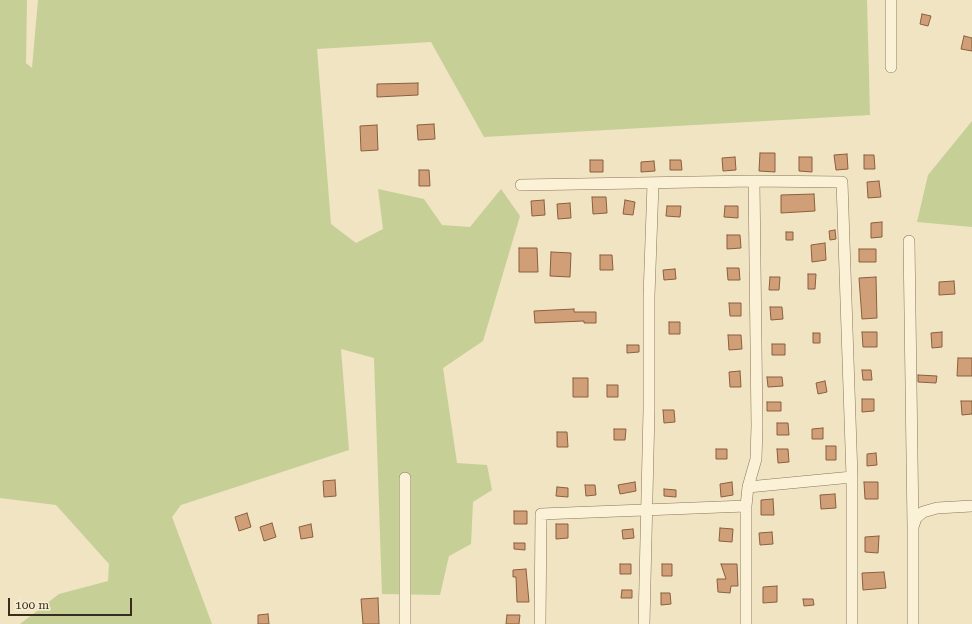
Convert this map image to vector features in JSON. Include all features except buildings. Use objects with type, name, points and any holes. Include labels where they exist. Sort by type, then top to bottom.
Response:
[{"type":"street","points":[[891,0],[891,67]]},
{"type":"street","points":[[746,624],[746,506],[748,487],[756,459],[754,181]]},
{"type":"street","points":[[520,186],[576,183],[654,184],[754,181],[842,182],[852,477],[852,624]]},
{"type":"street","points":[[644,624],[647,510],[649,296],[654,184]]},
{"type":"street","points":[[909,241],[913,624]]},
{"type":"street","points":[[748,487],[852,477]]},
{"type":"street","points":[[405,478],[405,624]]},
{"type":"street","points":[[540,624],[541,514],[746,506]]},
{"type":"street","points":[[913,527],[916,518],[923,512],[937,508],[972,506]]},
{"type":"green space","points":[[0,0],[27,0],[26,63],[32,68],[38,0],[867,0],[870,115],[484,137],[431,42],[317,49],[331,224],[356,243],[383,229],[378,189],[424,199],[442,225],[470,227],[501,189],[520,216],[483,341],[443,368],[457,463],[487,465],[492,490],[473,502],[471,544],[449,556],[440,595],[382,594],[374,358],[341,349],[349,450],[181,505],[172,517],[212,624],[20,624],[59,594],[108,581],[109,564],[56,505],[0,498]]},
{"type":"green space","points":[[972,121],[972,227],[917,222],[928,175]]}]
